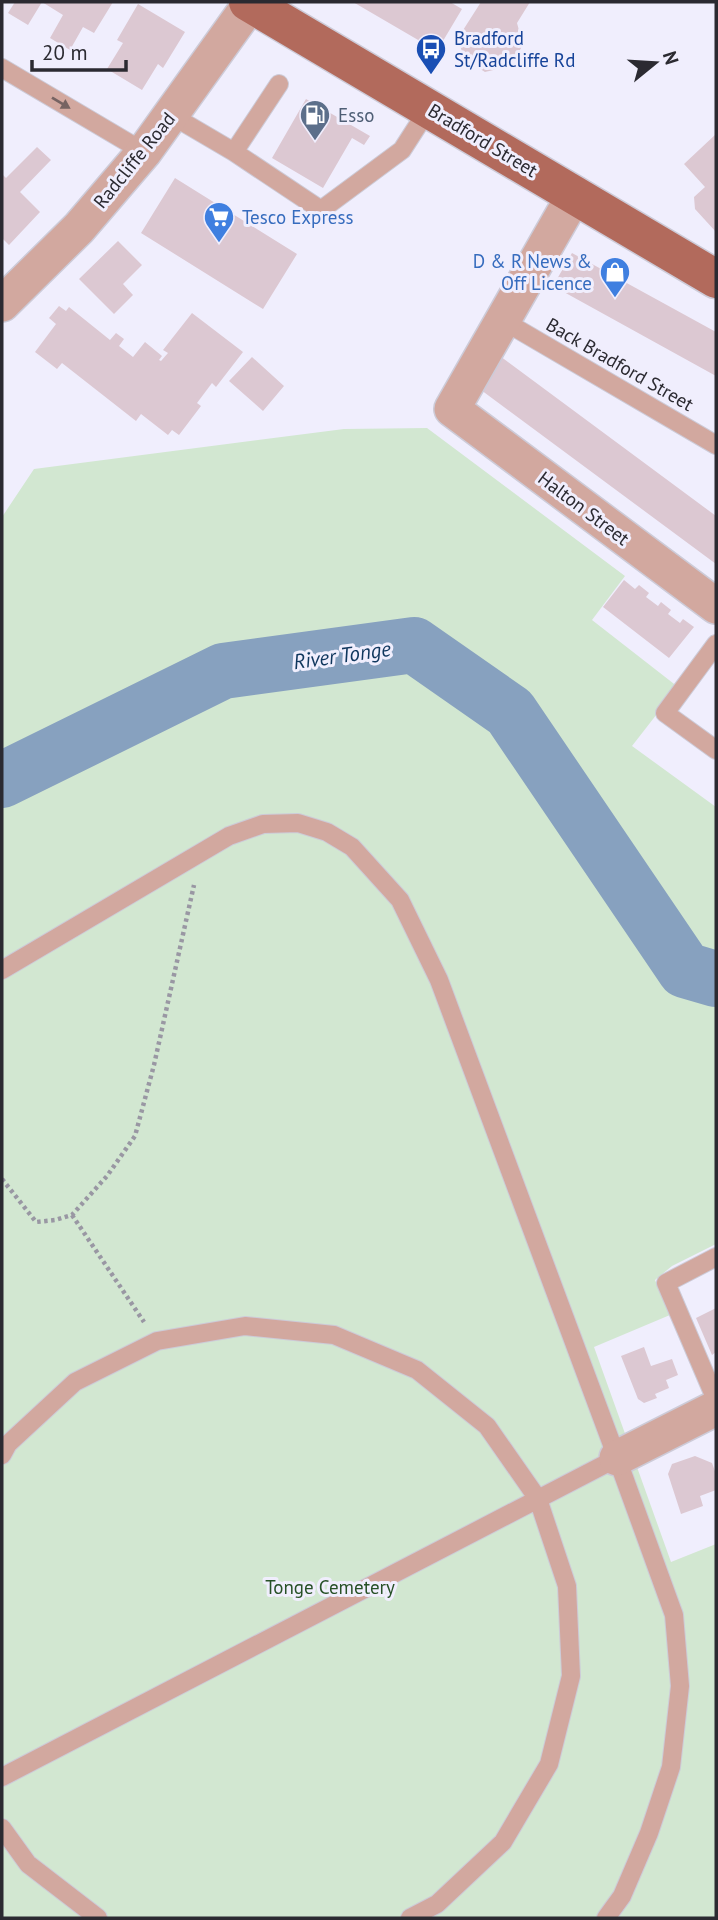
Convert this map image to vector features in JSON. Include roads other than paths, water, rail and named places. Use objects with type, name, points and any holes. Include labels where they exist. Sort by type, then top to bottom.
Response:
[{"type":"main road","name":"Bradford Street","points":[[250,3],[716,279]]},
{"type":"street","name":"Radcliffe Road","points":[[2,304],[79,228],[144,152],[250,3]]},
{"type":"street","points":[[502,320],[575,194]]},
{"type":"street","name":"Halton Street","points":[[502,320],[452,409],[716,606]]},
{"type":"street","points":[[617,1458],[716,1408]]},
{"type":"lane","points":[[2,68],[144,152]]},
{"type":"lane","points":[[234,152],[279,84]]},
{"type":"lane","points":[[171,116],[234,152],[321,210],[402,150],[429,108]]},
{"type":"lane","name":"Back Bradford Street","points":[[502,320],[716,445]]},
{"type":"lane","points":[[716,644],[665,713],[716,750]]},
{"type":"lane","points":[[2,970],[229,836],[263,824],[298,823],[327,832],[352,847],[400,900],[439,980],[674,1615],[680,1686],[671,1767],[649,1833],[622,1896],[606,1918]]},
{"type":"lane","points":[[716,1257],[666,1283],[716,1400]]},
{"type":"lane","points":[[2,1455],[8,1444],[75,1382],[157,1341],[245,1326],[334,1335],[417,1370],[487,1426],[538,1499],[567,1586],[571,1676],[549,1764],[503,1842],[440,1911],[410,1918]]},
{"type":"lane","points":[[2,1777],[617,1458]]},
{"type":"lane","points":[[2,1828],[28,1864],[98,1918]]},
{"type":"waterway","name":"River Tonge","points":[[2,780],[223,671],[414,645],[510,712],[685,970],[716,979]]},
{"type":"place","name":"Bradford St/Radcliffe Rd","points":[[431,76]]},
{"type":"place","name":"Esso","points":[[315,142]]},
{"type":"place","name":"Tesco Express","points":[[219,244]]},
{"type":"place","name":"D & R News & Off Licence","points":[[615,299]]},
{"type":"park label","name":"Tonge Cemetery","points":[[330,1587]]}]
